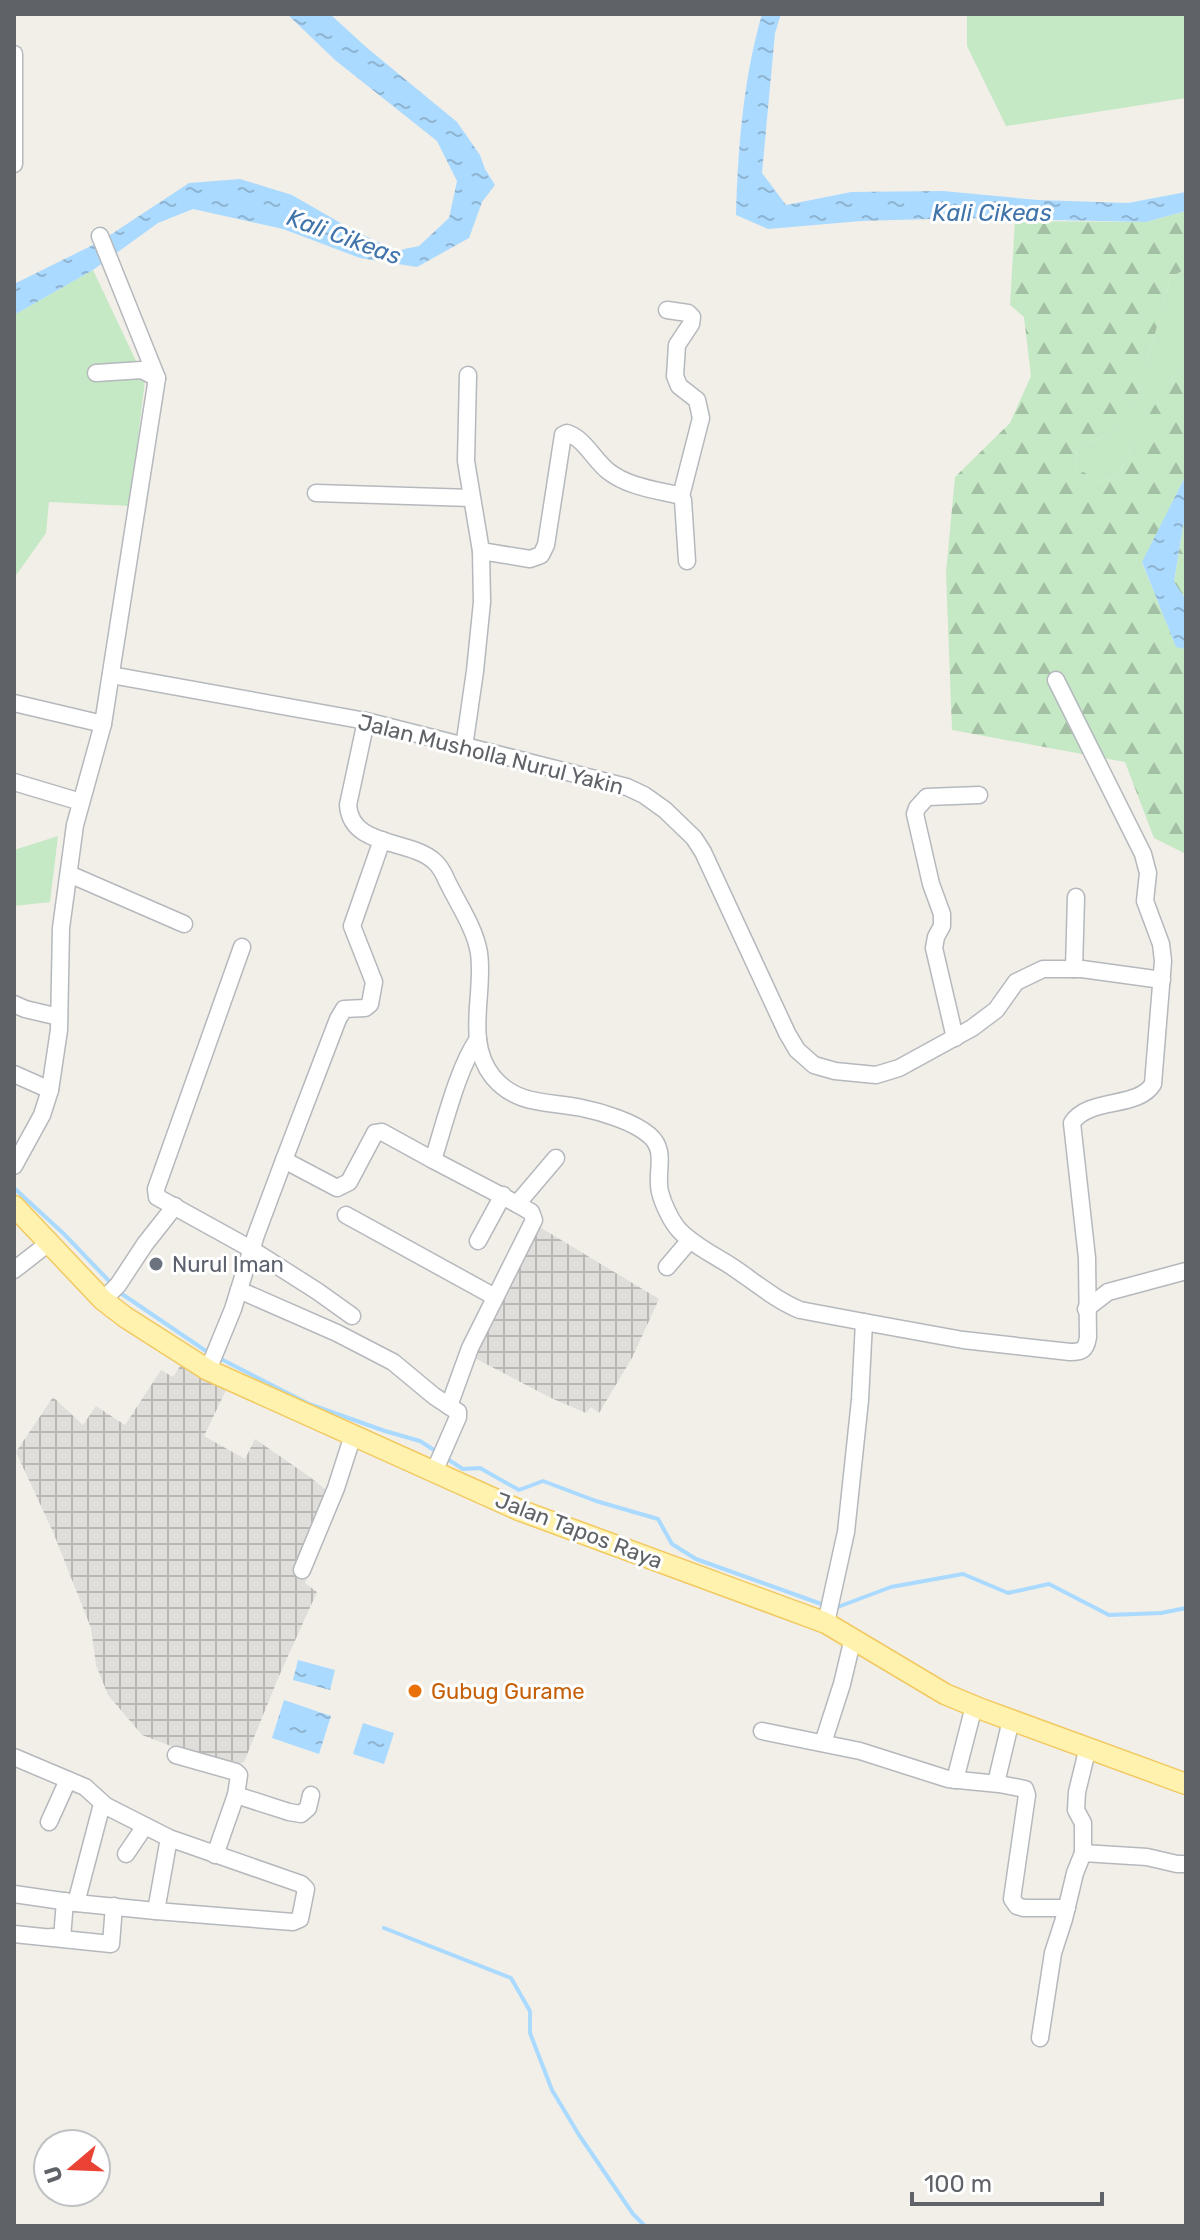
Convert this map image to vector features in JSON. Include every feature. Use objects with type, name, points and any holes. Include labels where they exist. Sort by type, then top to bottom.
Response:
[{"type":"main road","name":"Jalan Tapos Raya","points":[[14,1206],[103,1300],[208,1370],[353,1435],[439,1461],[519,1510],[829,1608],[853,1638],[945,1694],[1186,1784]]},
{"type":"street","points":[[14,54],[14,164]]},
{"type":"street","points":[[14,1166],[42,1115],[50,1090],[59,1017],[61,928],[75,825],[103,724],[157,378],[100,236]]},
{"type":"street","points":[[667,310],[688,313],[692,317],[691,324],[677,345],[675,376],[679,386],[698,401],[701,415],[681,496],[687,561]]},
{"type":"street","points":[[96,373],[142,370],[157,378]]},
{"type":"street","points":[[464,747],[482,602],[481,551],[466,461],[468,375]]},
{"type":"street","points":[[481,551],[530,559],[541,555],[563,435],[567,433],[575,436],[614,475],[636,485],[681,496]]},
{"type":"street","points":[[316,493],[471,498]]},
{"type":"street","name":"Jalan Musholla Nurul Yakin","points":[[111,675],[366,721],[627,787],[654,801],[681,824],[703,852],[787,1033],[797,1050],[814,1065],[835,1071],[876,1075],[899,1068],[955,1038],[996,1010],[1020,979],[1043,969],[1074,969],[1162,980]]},
{"type":"street","points":[[366,721],[348,805],[349,813],[362,832],[428,856],[437,863],[474,934],[480,961],[476,1012],[478,1039],[492,1076],[524,1100],[583,1108],[637,1126],[652,1137],[661,1156],[660,1190],[677,1228],[690,1240],[790,1306],[963,1340],[1078,1352],[1086,1347],[1087,1258],[1072,1123],[1084,1112],[1143,1094],[1151,1087],[1163,961],[1161,944],[1145,901],[1148,873],[1143,854],[1056,680]]},
{"type":"street","points":[[14,703],[103,724]]},
{"type":"street","points":[[14,782],[81,802]]},
{"type":"street","points":[[955,1038],[934,948],[942,926],[942,914],[931,884],[915,814],[927,797],[979,795]]},
{"type":"street","points":[[208,1370],[284,1160],[344,1009],[365,1008],[370,1004],[374,982],[352,926],[382,840]]},
{"type":"street","points":[[69,874],[184,924]]},
{"type":"street","points":[[1074,969],[1076,897]]},
{"type":"street","points":[[242,947],[156,1189],[157,1197],[251,1249],[352,1316]]},
{"type":"street","points":[[14,1004],[59,1017]]},
{"type":"street","points":[[433,1160],[460,1077],[478,1039]]},
{"type":"street","points":[[14,1074],[50,1090]]},
{"type":"street","points":[[284,1160],[337,1188],[349,1182],[375,1133],[382,1132],[531,1212],[534,1220],[470,1348],[449,1406]]},
{"type":"street","points":[[478,1241],[510,1200],[556,1158]]},
{"type":"street","points":[[103,1300],[118,1285],[175,1206]]},
{"type":"street","points":[[346,1215],[495,1297]]},
{"type":"street","points":[[667,1267],[690,1240]]},
{"type":"street","points":[[14,1270],[50,1242]]},
{"type":"street","points":[[1086,1309],[1108,1292],[1186,1271]]},
{"type":"street","points":[[239,1290],[337,1333],[393,1362],[459,1414],[439,1461]]},
{"type":"street","points":[[829,1608],[847,1517],[860,1400],[864,1322]]},
{"type":"street","points":[[302,1570],[336,1488],[353,1435]]},
{"type":"street","points":[[823,1743],[853,1638]]},
{"type":"street","points":[[955,1780],[974,1706]]},
{"type":"street","points":[[996,1783],[1011,1720]]},
{"type":"street","points":[[762,1731],[860,1751],[955,1780],[1025,1789],[1027,1795],[1012,1899],[1017,1906],[1024,1908],[1067,1908]]},
{"type":"street","points":[[1040,2038],[1049,1972],[1083,1853],[1083,1823],[1076,1810],[1088,1747]]},
{"type":"street","points":[[176,1755],[238,1773],[240,1778],[215,1855]]},
{"type":"street","points":[[14,1757],[85,1787],[102,1804],[169,1838],[304,1886],[305,1893],[300,1919],[293,1922],[156,1911],[14,1894]]},
{"type":"street","points":[[49,1822],[68,1780]]},
{"type":"street","points":[[236,1795],[301,1814],[308,1808],[311,1795]]},
{"type":"street","points":[[14,1934],[62,1938],[70,1902],[102,1804]]},
{"type":"street","points":[[126,1854],[145,1826]]},
{"type":"street","points":[[156,1911],[169,1838]]},
{"type":"street","points":[[1083,1853],[1147,1857],[1186,1864]]},
{"type":"street","points":[[14,1934],[111,1944],[114,1906]]},
{"type":"shaded area","points":[[533,1223],[659,1299],[632,1358],[599,1413],[591,1407],[586,1413],[551,1398],[467,1354]]},
{"type":"shaded area","points":[[182,1363],[228,1386],[204,1436],[245,1459],[255,1439],[337,1499],[305,1583],[317,1592],[244,1762],[229,1768],[142,1735],[108,1695],[96,1665],[91,1628],[53,1532],[16,1452],[53,1397],[83,1425],[96,1406],[125,1425],[161,1370],[173,1377]]},
{"type":"green space","points":[[967,14],[1186,14],[1186,98],[1006,126],[967,46]]},
{"type":"green space","points":[[1186,211],[1186,269],[1171,277],[1136,401],[1110,433],[1077,449],[1075,468],[1101,481],[1118,477],[1159,397],[1176,372],[1186,370],[1186,475],[1142,563],[1176,646],[1186,649],[1186,854],[1154,838],[1125,762],[952,730],[946,573],[955,477],[1010,423],[1031,376],[1024,317],[1010,305],[1015,221],[1146,222]]},
{"type":"green space","points":[[1186,269],[1186,370],[1176,372],[1137,436],[1118,477],[1101,481],[1075,469],[1077,449],[1110,433],[1136,401],[1171,277]]},
{"type":"green space","points":[[93,270],[145,380],[130,506],[49,502],[46,533],[14,578],[14,315]]},
{"type":"green space","points":[[1186,520],[1186,600],[1174,583]]},
{"type":"green space","points":[[58,836],[50,902],[14,906],[14,850]]},
{"type":"water","name":"Kali Cikeas","points":[[287,14],[330,14],[457,122],[480,155],[495,185],[482,202],[469,238],[417,267],[360,258],[283,229],[193,209],[158,223],[93,270],[14,315],[14,284],[101,241],[189,183],[240,179],[292,195],[396,251],[419,246],[449,218],[457,181],[437,141],[335,60]]},
{"type":"water","name":"Kali Cikeas","points":[[762,14],[781,14],[775,33],[762,173],[786,205],[851,192],[943,191],[1038,200],[1128,203],[1186,192],[1186,211],[1146,222],[963,218],[861,221],[768,229],[736,215],[743,114],[750,64]]},
{"type":"water","points":[[1186,475],[1186,520],[1174,582],[1186,600],[1186,649],[1176,647],[1142,562]]},
{"type":"water","points":[[298,1660],[335,1670],[330,1690],[293,1680]]},
{"type":"water","points":[[284,1700],[331,1716],[319,1754],[272,1738]]},
{"type":"water","points":[[363,1723],[394,1733],[384,1764],[353,1754]]},
{"type":"waterway","points":[[14,1188],[110,1282]]},
{"type":"waterway","points":[[122,1294],[206,1351]]},
{"type":"waterway","points":[[221,1359],[309,1404],[420,1441],[437,1452]]},
{"type":"waterway","points":[[444,1457],[463,1469],[480,1468],[519,1490],[543,1481],[658,1519],[672,1544],[696,1559],[827,1606]]},
{"type":"waterway","points":[[835,1608],[891,1587],[963,1574],[1008,1593],[1049,1584],[1109,1615],[1161,1613],[1186,1608]]},
{"type":"waterway","points":[[384,1928],[511,1978],[530,2011],[530,2033],[552,2090],[633,2214],[645,2226]]},
{"type":"place","name":"Nurul Iman","points":[[156,1264]]},
{"type":"place","name":"Gubug Gurame","points":[[415,1691]]}]
